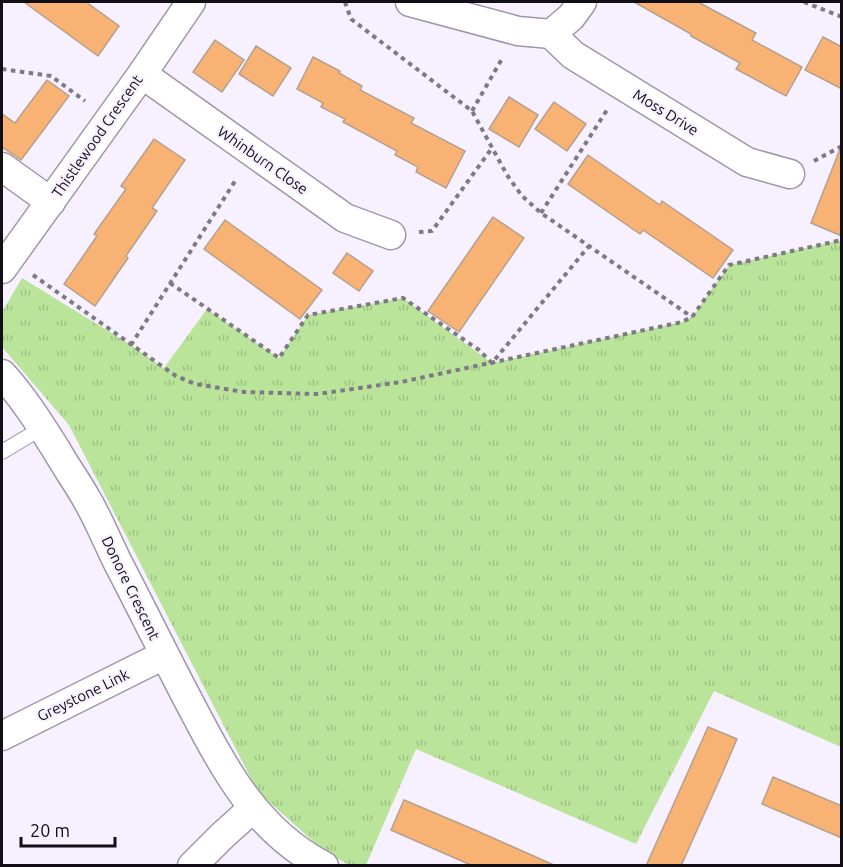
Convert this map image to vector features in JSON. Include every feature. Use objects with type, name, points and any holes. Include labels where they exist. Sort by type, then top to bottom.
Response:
[{"type":"street","name":"Thistlewood Crescent","points":[[6,263],[191,2]]},
{"type":"street","points":[[410,2],[518,31],[551,34],[571,17],[582,2]]},
{"type":"street","name":"Moss Drive","points":[[551,34],[573,55],[747,162],[790,174]]},
{"type":"street","name":"Whinburn Close","points":[[142,74],[345,218],[391,235]]},
{"type":"street","points":[[2,167],[51,202]]},
{"type":"street","name":"Donore Crescent","points":[[2,374],[17,391],[42,428],[86,499],[164,655],[214,750],[235,783],[273,830],[324,866]]},
{"type":"street","name":"Greystone Link","points":[[2,736],[164,655]]},
{"type":"street","points":[[192,866],[253,808]]},
{"type":"lane","points":[[2,452],[42,428]]},
{"type":"path","points":[[345,2],[351,18],[472,111],[507,175],[522,196],[542,213],[692,317]]},
{"type":"path","points":[[804,2],[842,17]]},
{"type":"path","points":[[472,111],[518,31]]},
{"type":"path","points":[[2,69],[51,76],[108,119]]},
{"type":"path","points":[[542,213],[622,85]]},
{"type":"path","points":[[391,235],[432,231],[492,148]]},
{"type":"path","points":[[132,345],[253,153]]},
{"type":"path","points":[[6,263],[176,376],[195,384],[244,392],[318,394],[401,382],[682,322],[692,317],[729,265],[842,240]]},
{"type":"path","points":[[492,363],[589,246]]},
{"type":"path","points":[[170,283],[279,358],[308,315],[403,298],[480,350],[492,363]]},
{"type":"green space","points":[[841,240],[841,747],[714,691],[636,844],[416,749],[366,865],[349,865],[325,852],[258,792],[69,425],[2,347],[2,312],[22,278],[164,368],[207,309],[279,358],[308,315],[403,298],[492,363],[682,322],[692,317],[729,265]]},
{"type":"building","points":[[24,2],[86,2],[119,26],[98,56]]},
{"type":"building","points":[[634,2],[698,2],[756,33],[752,40],[802,67],[786,96],[736,69],[740,63]]},
{"type":"building","points":[[823,37],[842,47],[842,89],[805,70]]},
{"type":"building","points":[[215,40],[244,60],[222,92],[193,72]]},
{"type":"building","points":[[256,46],[291,68],[273,96],[239,74]]},
{"type":"building","points":[[313,57],[362,86],[360,90],[414,118],[411,123],[465,151],[446,188],[416,172],[418,167],[395,155],[397,151],[343,122],[345,119],[321,107],[323,103],[297,89]]},
{"type":"building","points":[[47,80],[69,96],[21,160],[2,147],[2,114],[15,123]]},
{"type":"building","points":[[509,97],[538,115],[519,147],[489,129]]},
{"type":"building","points":[[554,102],[586,124],[567,151],[535,129]]},
{"type":"building","points":[[154,139],[185,160],[152,208],[157,211],[95,306],[64,284],[97,236],[94,234],[126,189],[121,186]]},
{"type":"building","points":[[840,149],[842,149],[842,236],[811,223]]},
{"type":"building","points":[[588,155],[660,205],[662,201],[733,250],[713,278],[643,230],[640,234],[568,184]]},
{"type":"building","points":[[493,217],[524,238],[459,332],[428,311]]},
{"type":"building","points":[[225,220],[322,290],[300,319],[204,249]]},
{"type":"building","points":[[347,253],[373,271],[359,291],[333,273]]},
{"type":"building","points":[[708,727],[737,739],[681,866],[646,866]]},
{"type":"building","points":[[773,777],[842,806],[842,838],[762,804]]},
{"type":"building","points":[[404,800],[556,866],[473,866],[391,830]]}]
